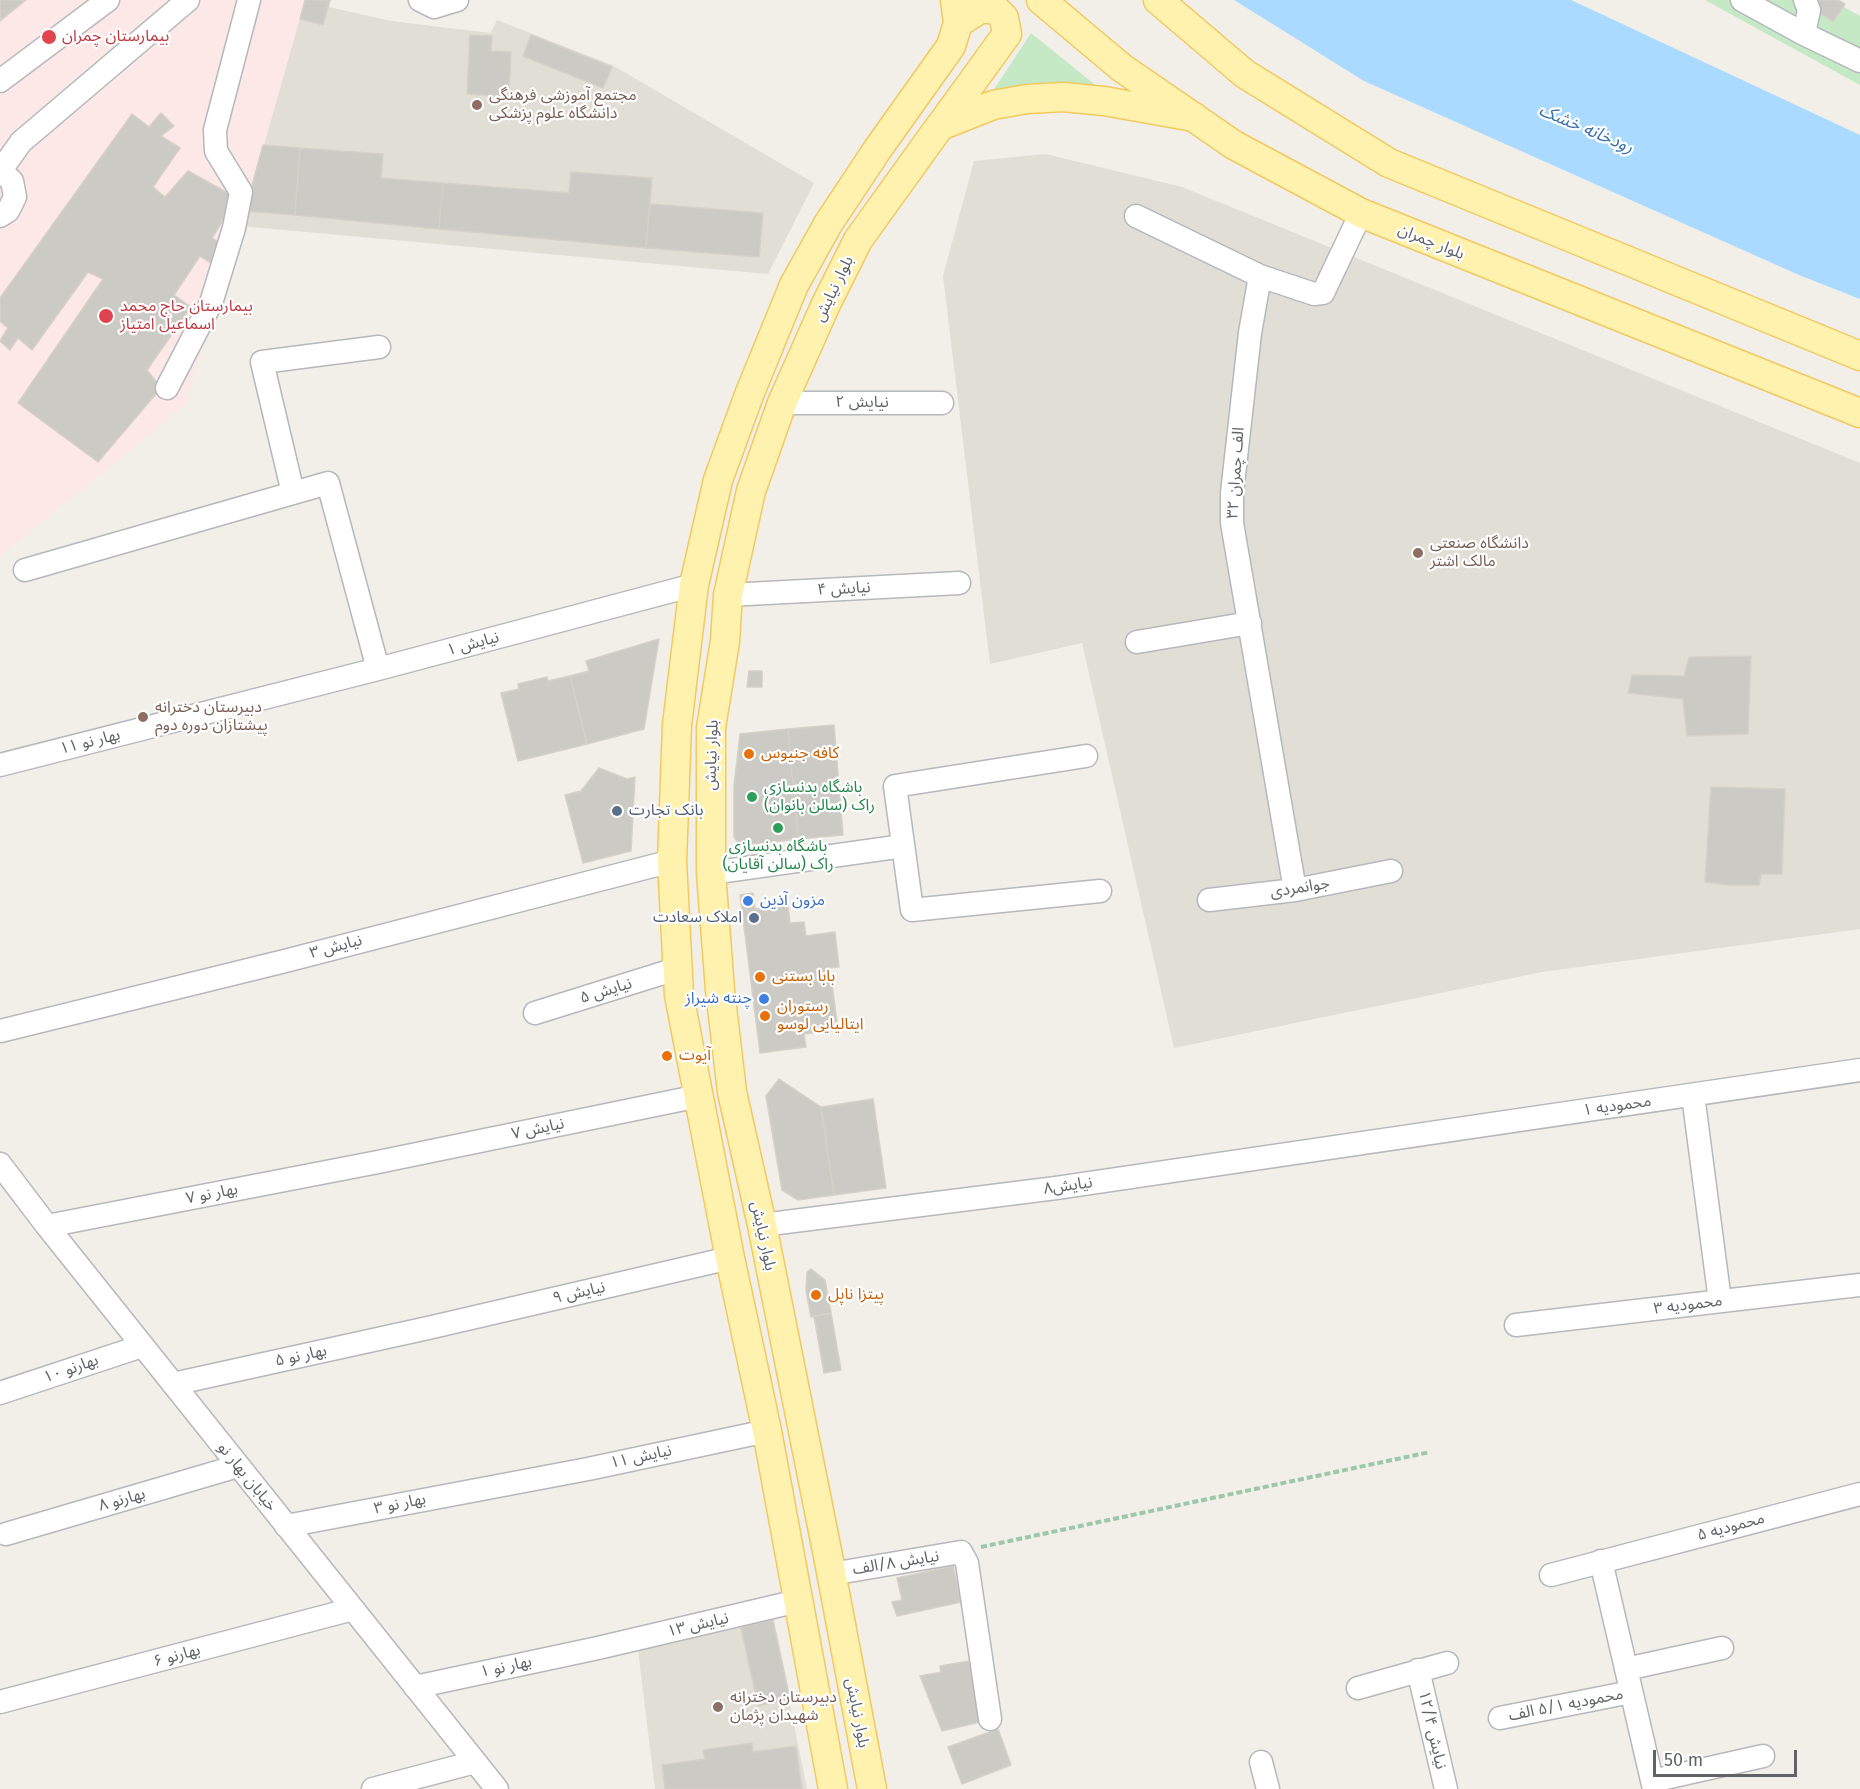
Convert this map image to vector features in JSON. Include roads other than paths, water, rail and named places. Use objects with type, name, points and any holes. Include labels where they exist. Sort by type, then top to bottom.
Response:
[{"type":"main road","name":"بلوار چمران","points":[[1041,0],[1122,68],[1234,145],[1361,213],[1860,413]]},
{"type":"main road","points":[[1158,0],[1245,74],[1389,163],[1860,356]]},
{"type":"main road","name":"بلوار نیایش","points":[[872,1789],[762,1225],[732,1092],[720,990],[711,873],[711,728],[725,641],[728,595],[751,491],[782,403],[826,304],[858,240],[1008,34],[1004,18],[995,9],[957,11]]},
{"type":"main road","points":[[833,1789],[767,1431],[730,1258],[679,995],[672,861],[677,725],[694,585],[718,480],[749,394],[794,285],[836,211],[951,46],[957,11]]},
{"type":"main road","points":[[940,126],[993,105],[1027,99],[1063,97],[1104,101],[1194,117]]},
{"type":"main road","points":[[836,211],[866,228]]},
{"type":"street","points":[[0,81],[108,0]]},
{"type":"street","points":[[0,216],[8,212],[15,197],[12,181],[1,170],[21,142],[188,0]]},
{"type":"street","points":[[167,388],[211,303],[234,228],[240,192],[216,151],[215,130],[249,0]]},
{"type":"street","points":[[420,0],[434,7],[457,0]]},
{"type":"street","points":[[1742,0],[1860,61]]},
{"type":"street","points":[[1804,34],[1809,10],[1805,0]]},
{"type":"street","points":[[1136,216],[1260,276],[1314,294],[1323,293],[1361,213]]},
{"type":"street","name":"۳۲ الف چمران","points":[[1260,276],[1250,333],[1232,523],[1295,890]]},
{"type":"street","points":[[293,493],[262,362],[379,347]]},
{"type":"street","name":"نیایش ۲","points":[[782,403],[942,403]]},
{"type":"street","points":[[25,570],[328,483],[378,669]]},
{"type":"street","name":"نیایش ۴","points":[[728,595],[959,583]]},
{"type":"street","name":"نیایش ۱","points":[[251,702],[694,585]]},
{"type":"street","points":[[1137,642],[1250,623]]},
{"type":"street","name":"۱۱ بهار نو","points":[[0,765],[251,702]]},
{"type":"street","points":[[1086,756],[895,786],[912,910],[1100,891]]},
{"type":"street","points":[[711,873],[903,846]]},
{"type":"street","name":"نیایش ۳","points":[[0,1031],[296,958],[672,861]]},
{"type":"street","name":"جوانمردی","points":[[1209,900],[1295,890],[1391,871]]},
{"type":"street","name":"نیایش ۵","points":[[535,1013],[676,969]]},
{"type":"street","name":"۱ محمودیه","points":[[1374,1142],[1860,1070]]},
{"type":"street","points":[[1693,1095],[1720,1301]]},
{"type":"street","name":"نیایش ۷","points":[[378,1162],[699,1096]]},
{"type":"street","name":"نیایش۸","points":[[762,1225],[1056,1188],[1374,1142]]},
{"type":"street","name":"۷ بهار نو","points":[[46,1226],[378,1162]]},
{"type":"street","name":"خیابان بهار نو","points":[[0,1164],[46,1226],[497,1789]]},
{"type":"street","name":"نیایش ۹","points":[[428,1328],[730,1258]]},
{"type":"street","name":"۳ محمودیه","points":[[1516,1325],[1860,1284]]},
{"type":"street","name":"۵ بهار نو","points":[[173,1384],[428,1328]]},
{"type":"street","name":"۱۰ بهارنو","points":[[0,1393],[142,1346]]},
{"type":"street","name":"نیایش ۱۱","points":[[514,1482],[767,1431]]},
{"type":"street","name":"۸ بهارنو","points":[[6,1533],[238,1466]]},
{"type":"street","name":"۳ بهار نو","points":[[286,1526],[514,1482]]},
{"type":"street","name":"۵ محمودیه","points":[[1551,1575],[1860,1494]]},
{"type":"street","name":"نیایش ۸/الف","points":[[831,1574],[961,1552],[967,1563],[990,1719]]},
{"type":"street","points":[[1602,1561],[1653,1785],[1763,1756]]},
{"type":"street","name":"نیایش ۱۳","points":[[598,1648],[798,1601]]},
{"type":"street","name":"۶ بهارنو","points":[[0,1702],[353,1609]]},
{"type":"street","name":"۱ بهار نو","points":[[415,1687],[598,1648]]},
{"type":"street","points":[[1626,1669],[1722,1648]]},
{"type":"street","points":[[1358,1688],[1447,1663]]},
{"type":"street","name":"۱۲/۴ نیایش","points":[[1418,1670],[1446,1789]]},
{"type":"street","name":"محمودیه ۵/۱ الف","points":[[1500,1718],[1631,1692]]},
{"type":"street","points":[[373,1789],[475,1762]]},
{"type":"street","points":[[1261,1762],[1268,1789]]},
{"type":"water","name":"رودخانه خشک","points":[[1234,0],[1571,0],[1860,135],[1860,299],[1799,275],[1364,81]]},
{"type":"place","name":"بیمارستان چمران","points":[[49,37]]},
{"type":"place","name":"مجتمع آموزشی فرهنگی دانشگاه علوم پزشکی","points":[[477,105]]},
{"type":"place","name":"بیمارستان حاج محمد اسماعیل امتیاز","points":[[106,316]]},
{"type":"place","name":"دانشگاه صنعتی مالک اشتر","points":[[1418,553]]},
{"type":"place","name":"دبیرستان دخترانه پیشتازان دوره دوم","points":[[143,717]]},
{"type":"place","name":"کافه جنیوس","points":[[749,754]]},
{"type":"place","name":"باشگاه بدنسازی راک (سالن بانوان)","points":[[752,797]]},
{"type":"place","name":"بانک تجارت","points":[[617,811]]},
{"type":"place","name":"باشگاه بدنسازی راک (سالن آقایان)","points":[[778,828]]},
{"type":"place","name":"مزون آذین","points":[[748,901]]},
{"type":"place","name":"املاک سعادت","points":[[754,918]]},
{"type":"place","name":"بابا بستنی","points":[[760,977]]},
{"type":"place","name":"چنته شیراز","points":[[764,999]]},
{"type":"place","name":"رستوران ایتالیایی لوسو","points":[[765,1016]]},
{"type":"place","name":"آیوت","points":[[667,1056]]},
{"type":"place","name":"پیتزا ناپل","points":[[816,1295]]},
{"type":"place","name":"دبیرستان دخترانه شهیدان پژمان","points":[[718,1707]]}]
